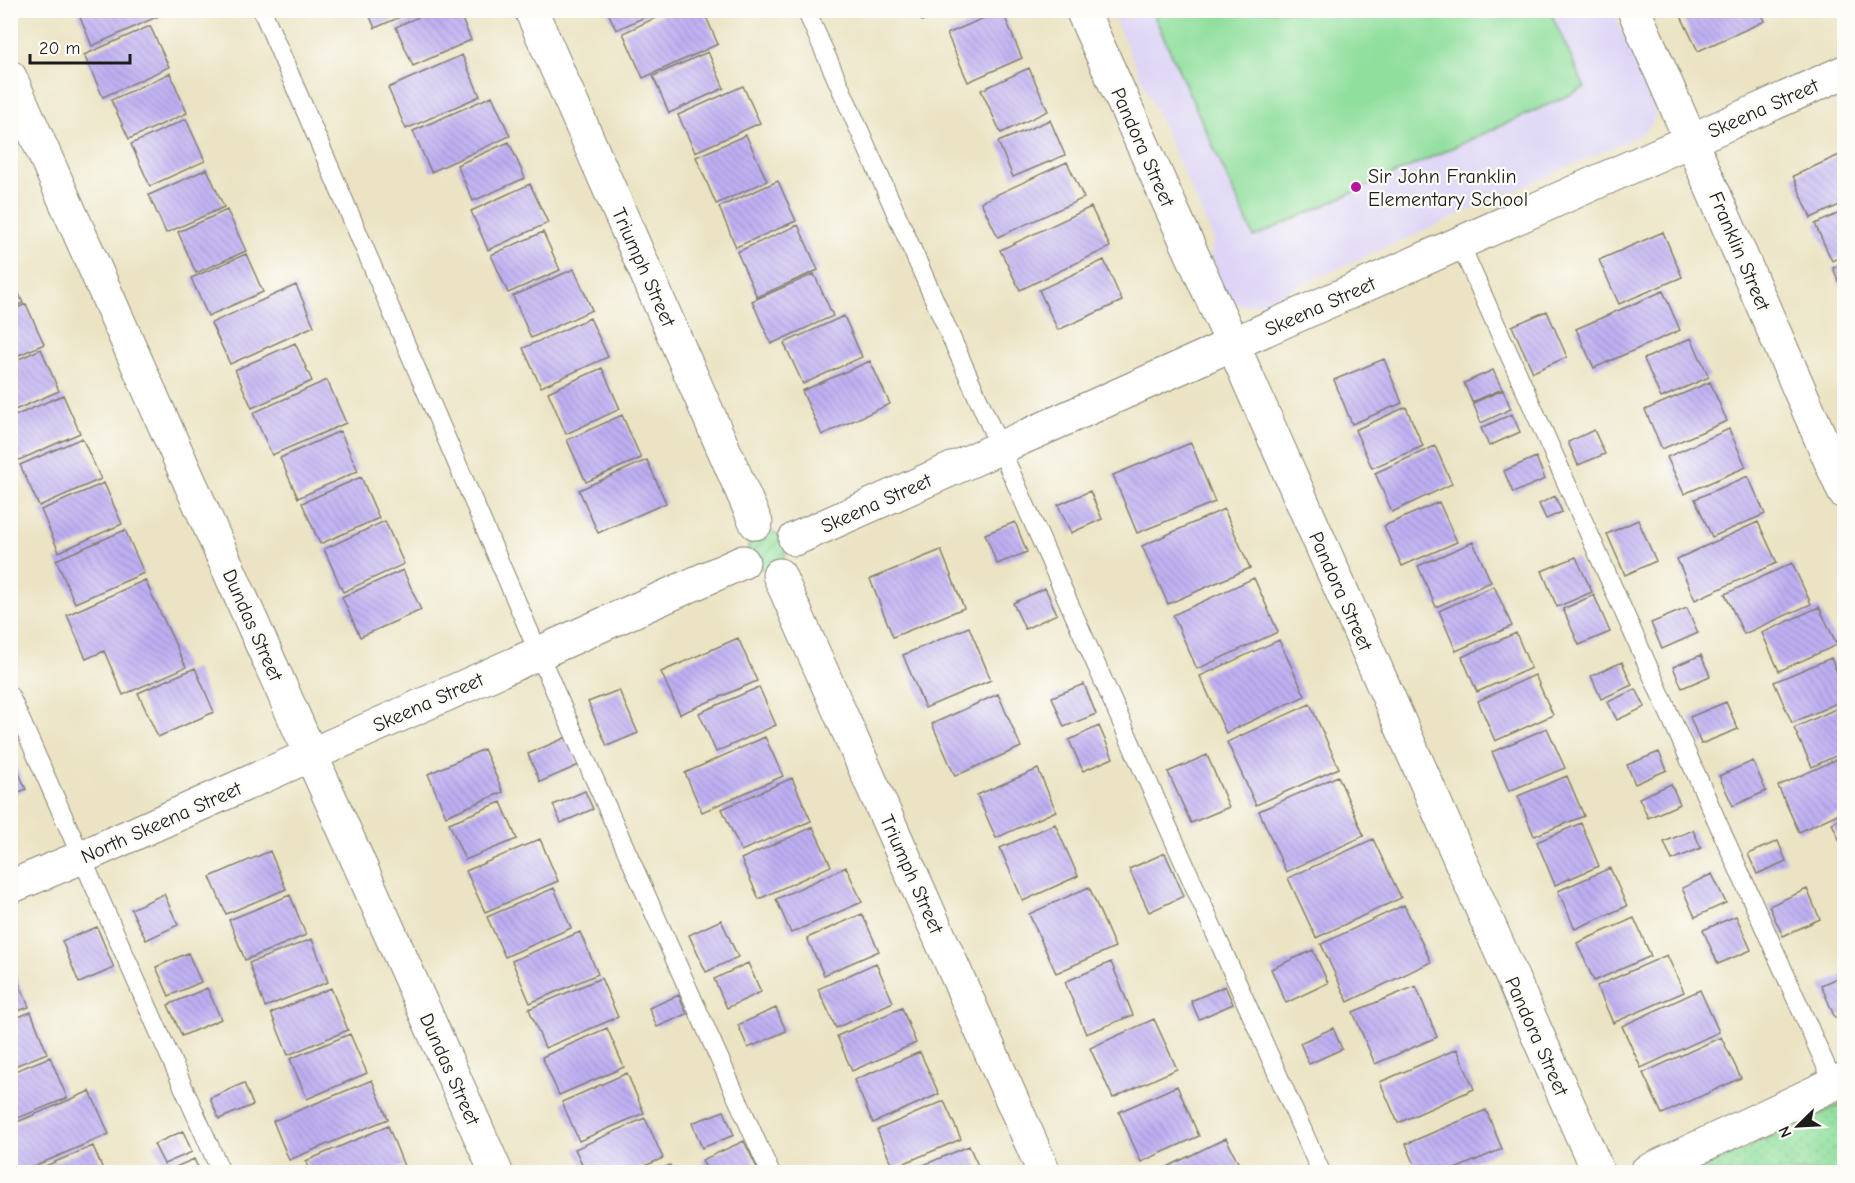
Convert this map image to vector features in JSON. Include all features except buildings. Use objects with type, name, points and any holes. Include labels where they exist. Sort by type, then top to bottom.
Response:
[{"type":"street","name":"Triumph Street","points":[[531,10],[756,523]]},
{"type":"street","name":"Pandora Street","points":[[1082,10],[1233,345],[1598,1173]]},
{"type":"street","name":"Franklin Street","points":[[1634,10],[1845,492]]},
{"type":"street","name":"Skeena Street","points":[[795,539],[1845,72]]},
{"type":"street","name":"Dundas Street","points":[[10,77],[496,1173]]},
{"type":"street","points":[[765,520],[775,521],[790,531],[795,539],[796,548],[792,564],[779,575],[771,577],[755,574],[743,562],[740,544],[749,528],[756,523],[765,520]]},
{"type":"street","name":"Skeena Street","points":[[310,755],[743,562]]},
{"type":"street","name":"Triumph Street","points":[[779,575],[1044,1173]]},
{"type":"street","name":"North Skeena Street","points":[[10,887],[310,755]]},
{"type":"street","points":[[1646,1173],[1839,1082]]},
{"type":"lane","points":[[262,10],[540,653],[770,1173]]},
{"type":"lane","points":[[806,10],[1321,1173]]},
{"type":"lane","points":[[1460,244],[1839,1082]]},
{"type":"lane","points":[[10,696],[220,1173]]},
{"type":"shaded area","name":"Sir John Franklin Elementary School","points":[[1111,11],[1613,11],[1654,102],[1655,112],[1653,121],[1638,136],[1260,303],[1242,305],[1232,301],[1225,292],[1210,259],[1213,238]]},
{"type":"green space","points":[[1152,11],[1550,11],[1585,88],[1254,237]]},
{"type":"green space","points":[[767,531],[780,537],[786,550],[780,563],[767,569],[754,563],[748,550],[754,537]]},
{"type":"green space","points":[[1844,1103],[1844,1172],[1692,1172]]},
{"type":"place","name":"Sir John Franklin Elementary School","points":[[1356,187]]}]
